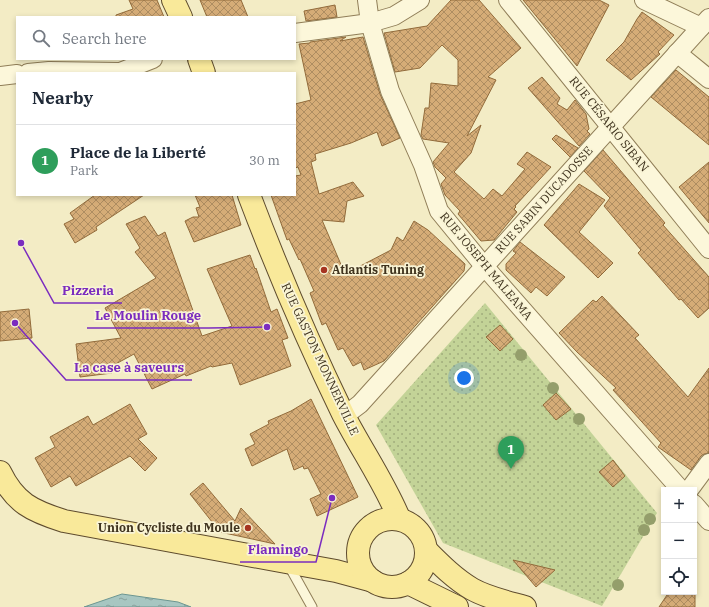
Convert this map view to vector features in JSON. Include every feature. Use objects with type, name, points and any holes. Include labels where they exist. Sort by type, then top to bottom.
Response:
[{"type":"main road","points":[[173,0],[181,16]]},
{"type":"main road","points":[[199,60],[204,72]]},
{"type":"main road","name":"RUE GASTON MONNERVILLE","points":[[249,196],[271,254],[324,375],[344,416],[391,498],[399,518]]},
{"type":"main road","points":[[0,472],[12,493],[25,505],[43,514],[57,518],[336,571],[373,581]]},
{"type":"main road","points":[[387,518],[399,518],[410,523],[418,530],[424,540],[427,551],[426,561],[422,570],[416,577],[408,583],[390,587],[381,586],[364,573],[359,562],[357,550],[360,539],[366,529],[376,522],[387,518]]},
{"type":"main road","points":[[427,551],[457,579],[473,590],[495,599],[525,607]]},
{"type":"main road","points":[[408,583],[457,607]]},
{"type":"street","name":"RUE JOSEPH MALEAMA","points":[[367,0],[370,23],[390,91],[423,165],[439,211],[484,266],[678,487]]},
{"type":"street","points":[[296,33],[370,23],[394,16],[420,0]]},
{"type":"street","name":"RUE CÉSARIO SIBAN","points":[[508,0],[709,249]]},
{"type":"street","points":[[644,0],[705,22]]},
{"type":"street","name":"RUE SABIN DUCADOSSE","points":[[344,416],[360,404],[705,22]]},
{"type":"street","points":[[677,53],[709,78]]},
{"type":"street","points":[[35,72],[49,70],[120,72],[150,60]]},
{"type":"street","points":[[0,76],[16,74]]},
{"type":"street","points":[[691,487],[709,463]]},
{"type":"street","points":[[697,507],[709,521]]},
{"type":"lane","points":[[286,562],[312,607]]},
{"type":"green space","points":[[485,303],[657,513],[602,606],[443,543],[376,425]]},
{"type":"water","points":[[122,594],[178,602],[191,607],[84,607]]},
{"type":"building","points":[[129,0],[157,0],[164,16],[116,16],[133,9]]},
{"type":"building","points":[[200,0],[241,0],[248,16],[207,16]]},
{"type":"building","points":[[451,0],[479,0],[521,48],[488,77],[496,80],[467,136],[481,125],[471,153],[454,172],[484,199],[493,189],[502,196],[525,169],[517,164],[527,152],[551,167],[515,206],[516,207],[514,209],[517,212],[494,240],[481,241],[458,214],[460,211],[445,195],[441,184],[446,178],[435,167],[433,162],[449,143],[423,139],[421,135],[425,108],[429,108],[431,83],[458,86],[458,60],[442,45],[420,68],[395,72],[384,33],[427,26]]},
{"type":"building","points":[[523,0],[599,0],[609,5],[577,66]]},
{"type":"building","points":[[335,5],[337,17],[306,21],[304,11]]},
{"type":"building","points":[[642,12],[674,35],[658,52],[660,54],[631,80],[606,60],[624,42]]},
{"type":"building","points":[[346,37],[340,41],[363,37],[380,94],[400,138],[382,146],[377,132],[351,143],[315,154],[316,160],[311,162],[319,194],[353,182],[364,196],[347,201],[344,222],[322,220],[345,274],[391,250],[397,237],[403,241],[414,221],[428,230],[465,264],[464,271],[384,361],[364,370],[361,362],[353,366],[343,348],[338,350],[326,323],[322,325],[310,293],[314,291],[300,259],[299,260],[289,239],[287,240],[271,196],[296,196],[296,176],[301,175],[298,167],[296,168],[296,104],[311,100],[299,44]]},
{"type":"building","points":[[676,70],[709,97],[709,145],[651,97]]},
{"type":"building","points":[[542,77],[560,98],[557,104],[567,110],[575,100],[586,114],[589,129],[587,131],[590,134],[579,146],[528,88]]},
{"type":"building","points":[[556,135],[578,148],[570,157],[552,139]]},
{"type":"building","points":[[603,150],[665,223],[663,225],[709,277],[709,308],[698,318],[681,299],[679,300],[638,253],[641,250],[604,206],[610,198],[584,171]]},
{"type":"building","points":[[709,162],[709,223],[679,187]]},
{"type":"building","points":[[579,184],[605,200],[579,232],[613,263],[598,278],[544,225]]},
{"type":"building","points":[[94,196],[142,196],[96,227],[97,230],[75,243],[64,224],[74,219],[70,213]]},
{"type":"building","points":[[195,196],[232,196],[241,225],[194,242],[185,221],[193,217],[199,217],[196,208],[200,207]]},
{"type":"building","points":[[145,216],[158,236],[165,232],[202,336],[232,326],[207,269],[250,255],[271,312],[277,309],[288,338],[282,340],[291,366],[240,385],[232,363],[211,366],[186,376],[185,374],[152,389],[134,354],[112,366],[112,373],[80,377],[76,344],[121,338],[105,308],[156,278],[135,252],[140,248],[126,224]]},
{"type":"building","points":[[520,242],[565,277],[547,296],[536,287],[531,293],[506,270],[506,264],[516,253],[513,251]]},
{"type":"building","points":[[602,296],[639,335],[635,338],[688,397],[709,368],[709,453],[701,456],[691,470],[658,447],[661,443],[613,390],[616,388],[559,333],[593,300],[596,302]]},
{"type":"building","points":[[29,309],[32,338],[0,341],[0,312]]},
{"type":"building","points":[[500,325],[513,339],[500,351],[486,337]]},
{"type":"building","points":[[556,393],[571,409],[556,420],[543,405]]},
{"type":"building","points":[[311,399],[358,497],[317,516],[310,499],[321,494],[308,468],[304,469],[303,466],[294,470],[287,449],[252,466],[245,449],[255,444],[250,434],[269,424],[268,421],[291,411]]},
{"type":"building","points":[[130,404],[147,434],[138,439],[157,458],[145,471],[130,456],[76,486],[70,476],[51,487],[35,458],[55,447],[50,437],[88,416],[93,425]]},
{"type":"building","points":[[613,460],[625,476],[613,487],[599,472]]},
{"type":"building","points":[[203,483],[235,521],[241,508],[275,544],[220,532],[190,494]]},
{"type":"building","points":[[513,560],[555,570],[536,587]]},
{"type":"building","points":[[667,595],[695,595],[695,607],[659,607]]},
{"type":"place","name":"Pizzeria","points":[[21,243]]},
{"type":"place","name":"Atlantis Tuning","points":[[324,270]]},
{"type":"place","name":"La case à saveurs","points":[[15,323]]},
{"type":"place","name":"Le Moulin Rouge","points":[[267,327]]},
{"type":"place","name":"Place de la Liberté","points":[[511,469]]},
{"type":"place","name":"Flamingo","points":[[332,498]]},
{"type":"place","name":"Union Cycliste du Moule","points":[[248,528]]}]
